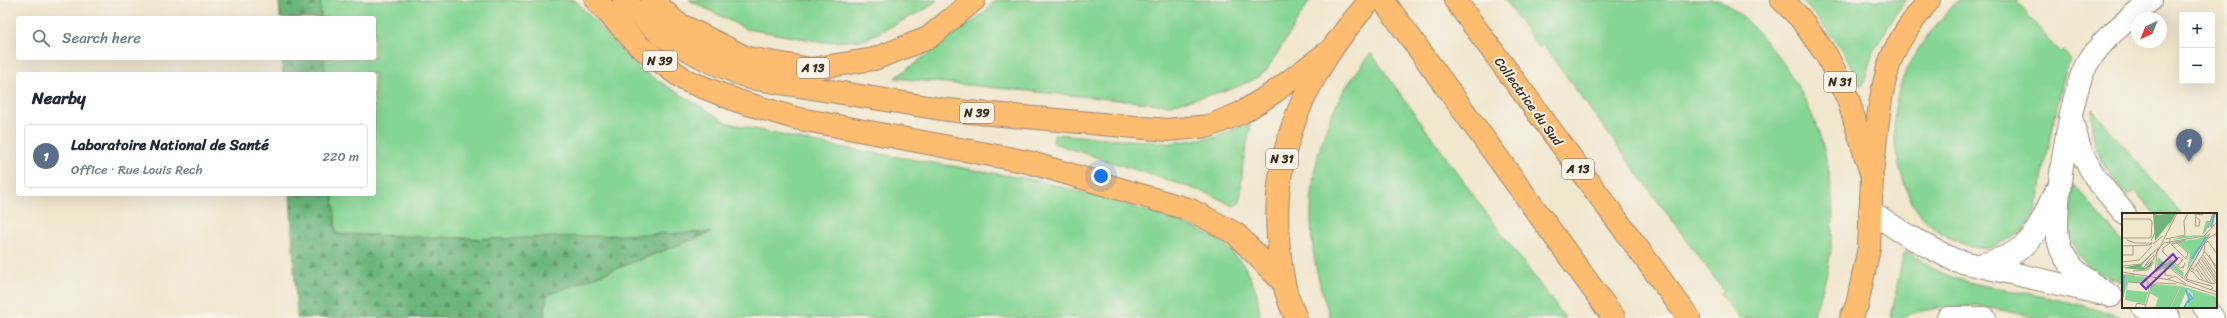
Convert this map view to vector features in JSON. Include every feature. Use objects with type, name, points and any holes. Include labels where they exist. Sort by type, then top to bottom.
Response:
[{"type":"main road","name":"N 39","points":[[596,0],[639,46],[685,80],[738,101],[795,118],[1028,162],[1191,210],[1236,234],[1284,289]]},
{"type":"main road","name":"N 39","points":[[624,0],[662,36],[709,61],[750,78],[947,110],[1167,130],[1209,126],[1241,113],[1273,93],[1332,49]]},
{"type":"main road","name":"A 13","points":[[652,0],[677,23],[747,58],[810,69],[874,59],[928,38],[974,0]]},
{"type":"main road","name":"N 31","points":[[1284,318],[1284,289],[1276,220],[1282,159],[1301,102],[1332,49],[1350,22],[1371,0]]},
{"type":"main road","points":[[1383,0],[1420,53],[1614,318]]},
{"type":"main road","name":"Collectrice du Sud","points":[[1455,0],[1468,20],[1688,318]]},
{"type":"main road","name":"N 31","points":[[1782,0],[1800,18],[1827,56],[1848,99],[1872,177]]},
{"type":"main road","name":"N 31","points":[[1851,318],[1857,305],[1869,248],[1872,177],[1880,108],[1891,59],[1912,22],[1929,0]]},
{"type":"main road","name":"N 31","points":[[1284,289],[1296,318]]},
{"type":"street","points":[[2117,298],[2087,281],[2069,263],[2059,244],[2057,226],[2059,182],[2076,90],[2086,65],[2103,40],[2151,0]]},
{"type":"street","points":[[2071,118],[2081,152],[2096,179],[2125,213]]},
{"type":"street","points":[[1975,266],[2012,256],[2028,244],[2042,223],[2059,182]]},
{"type":"street","points":[[1870,211],[1908,236],[1954,260],[1975,266],[2038,278],[2117,298]]},
{"type":"street","points":[[2145,308],[2168,318]]},
{"type":"street","points":[[2205,308],[2213,318]]},
{"type":"street","points":[[1948,318],[1985,318]]},
{"type":"green space","points":[[279,0],[320,0],[321,16],[280,16]]},
{"type":"green space","points":[[320,0],[575,0],[639,69],[728,123],[821,144],[1040,181],[1128,205],[1196,228],[1225,244],[1245,267],[1257,293],[1260,318],[544,318],[547,295],[710,233],[495,239],[336,234],[333,196],[376,196],[376,72],[325,72],[324,60],[376,60],[376,16],[321,16]]},
{"type":"green space","points":[[689,0],[937,0],[926,9],[864,40],[824,42],[746,29]]},
{"type":"green space","points":[[995,0],[1310,0],[1266,71],[1253,80],[1232,89],[1170,105],[895,78],[985,12]]},
{"type":"green space","points":[[1505,0],[1719,0],[1731,7],[1752,27],[1768,44],[1790,74],[1808,106],[1821,140],[1829,175],[1833,211],[1831,247],[1824,283],[1812,318],[1739,318],[1720,294],[1724,291],[1543,45],[1538,47]]},
{"type":"green space","points":[[1802,0],[1907,0],[1897,12],[1873,52],[1863,85],[1860,86],[1842,49]]},
{"type":"green space","points":[[1958,0],[2019,0],[2017,2],[2060,53],[2063,51],[2070,59],[2064,76],[2037,208],[2029,222],[2018,234],[1989,248],[1978,248],[1956,241],[1945,235],[1925,220],[1912,202],[1907,190],[1902,177],[1896,149],[1894,120],[1895,106],[1902,80],[1922,43]]},
{"type":"green space","points":[[1371,53],[1484,210],[1565,318],[1331,318],[1321,290],[1311,231],[1315,171],[1322,142],[1332,114],[1346,87]]},
{"type":"green space","points":[[282,60],[324,60],[325,72],[283,72]]},
{"type":"green space","points":[[2092,109],[2180,213],[2154,213],[2135,191],[2128,196],[2111,175],[2100,157],[2093,136]]},
{"type":"green space","points":[[1248,124],[1251,126],[1243,163],[1240,202],[1234,206],[1207,193],[1053,143],[1054,134],[1169,143],[1215,137]]},
{"type":"green space","points":[[2074,185],[2122,242],[2122,282],[2097,272],[2086,264],[2078,254],[2070,233]]},
{"type":"green space","points":[[290,196],[333,196],[336,234],[495,239],[711,232],[547,295],[544,318],[297,318]]},
{"type":"green space","points":[[1909,251],[1937,271],[1968,282],[2068,302],[2124,318],[2037,318],[1983,306],[1939,308],[1917,312],[1901,318],[1891,318],[1902,260],[1904,254]]},
{"type":"place","name":"Laboratoire National de Santé","points":[[2189,162]]}]
